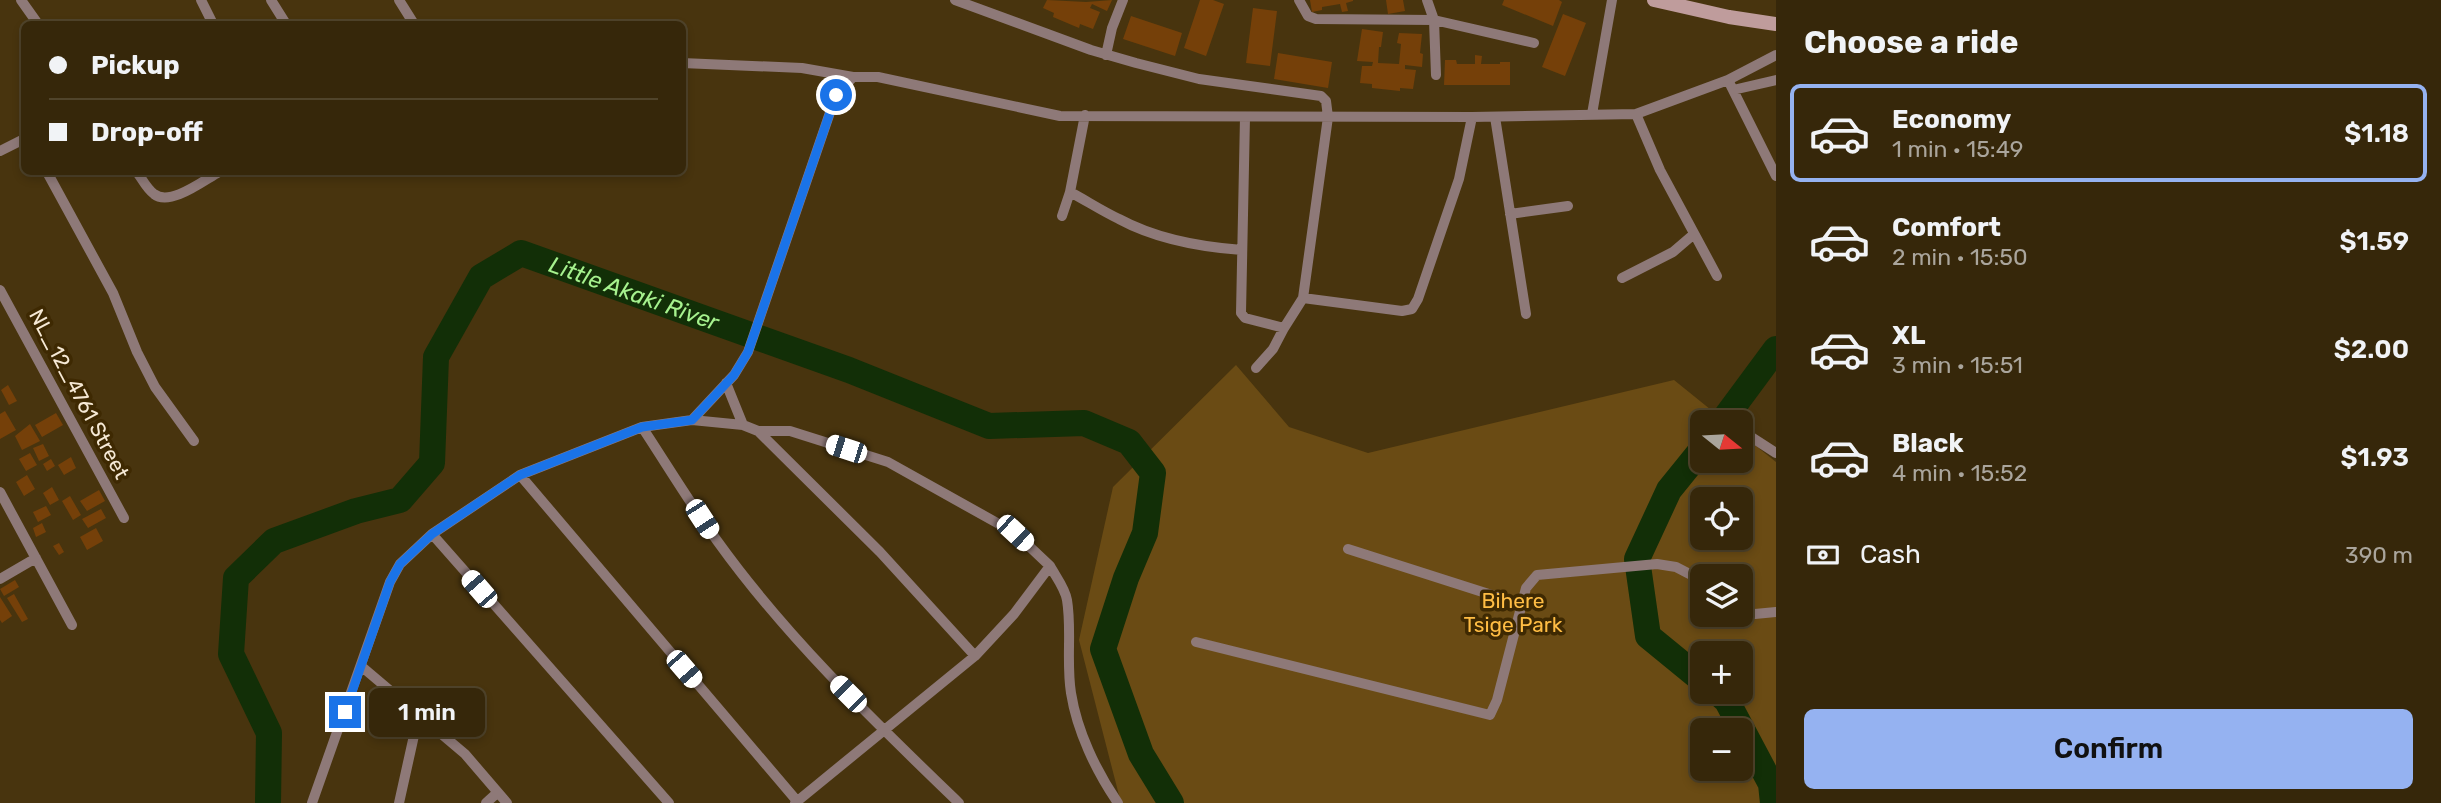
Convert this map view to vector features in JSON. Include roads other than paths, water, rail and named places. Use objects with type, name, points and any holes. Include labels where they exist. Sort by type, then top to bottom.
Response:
[{"type":"street","points":[[21,0],[36,21]]},
{"type":"street","points":[[201,0],[212,21]]},
{"type":"street","points":[[271,0],[284,21]]},
{"type":"street","points":[[400,0],[412,21]]},
{"type":"street","points":[[955,0],[1106,55],[1199,79],[1278,91],[1312,93],[1326,101],[1328,117],[1303,298],[1273,349],[1256,368]]},
{"type":"street","points":[[1106,55],[1112,28],[1123,0]]},
{"type":"street","points":[[1299,0],[1308,16],[1315,19],[1434,20],[1534,43]]},
{"type":"street","points":[[1427,0],[1434,20],[1436,75]]},
{"type":"street","points":[[1592,114],[1612,0]]},
{"type":"street","points":[[1654,0],[1729,17],[1776,24]]},
{"type":"street","points":[[1730,85],[1776,55]]},
{"type":"street","points":[[686,63],[802,68],[853,77],[877,77],[1052,115],[1495,117],[1636,114],[1730,85],[1776,80]]},
{"type":"street","points":[[692,420],[739,369],[748,352],[836,95],[853,77]]},
{"type":"street","points":[[1730,85],[1776,176]]},
{"type":"street","points":[[1636,114],[1660,170],[1717,275]]},
{"type":"street","points":[[1062,216],[1070,192],[1085,115]]},
{"type":"street","points":[[1245,117],[1241,315],[1284,328]]},
{"type":"street","points":[[1303,298],[1402,311],[1412,309],[1447,219],[1459,179],[1472,117]]},
{"type":"street","points":[[1495,117],[1525,314]]},
{"type":"street","points":[[0,150],[21,140]]},
{"type":"street","points":[[49,175],[113,293],[136,352],[155,387],[194,441]]},
{"type":"street","points":[[139,175],[152,193],[161,199],[173,198],[214,175]]},
{"type":"street","points":[[1070,192],[1120,220],[1145,230],[1194,245],[1242,250]]},
{"type":"street","points":[[1510,214],[1568,206]]},
{"type":"street","points":[[1622,278],[1673,251],[1694,234]]},
{"type":"street","name":"NL_12_4761 Street","points":[[0,289],[124,518]]},
{"type":"street","points":[[726,383],[743,425]]},
{"type":"street","points":[[312,803],[390,582],[400,564],[432,534],[520,475],[642,427],[692,420],[743,425],[758,431],[790,431],[888,463],[1015,533],[1050,566],[1065,590],[1071,694],[1079,724],[1102,780],[1118,803]]},
{"type":"street","points":[[642,427],[725,552],[773,611],[830,676],[959,803]]},
{"type":"street","points":[[758,431],[880,552],[975,656]]},
{"type":"street","points":[[1754,439],[1776,453]]},
{"type":"street","points":[[520,475],[796,802],[975,656],[1014,614],[1050,566]]},
{"type":"street","points":[[0,492],[72,625]]},
{"type":"street","points":[[432,534],[669,803]]},
{"type":"street","points":[[1348,549],[1520,604]]},
{"type":"street","points":[[0,579],[36,558]]},
{"type":"street","points":[[1196,642],[1490,715],[1497,700],[1520,604],[1526,588],[1537,575],[1657,564],[1676,567],[1690,574]]},
{"type":"street","points":[[1753,614],[1776,612]]},
{"type":"street","points":[[361,666],[465,754],[507,803]]},
{"type":"street","points":[[399,803],[419,713]]},
{"type":"street","points":[[486,803],[497,793]]},
{"type":"waterway","name":"Little Akaki River","points":[[268,803],[269,733],[231,654],[236,578],[274,541],[356,511],[400,500],[432,463],[436,357],[481,277],[521,253],[849,370],[989,426],[1084,423],[1129,442],[1153,473],[1145,533],[1126,578],[1103,649],[1141,754],[1171,803]]},
{"type":"waterway","name":"Little Akaki River","points":[[1731,410],[1776,349]]},
{"type":"waterway","name":"Little Akaki River","points":[[1690,464],[1669,490],[1637,559],[1648,636],[1690,670]]},
{"type":"waterway","name":"Little Akaki River","points":[[1729,704],[1771,784],[1773,803]]},
{"type":"park label","name":"Bihere Tsige Park","points":[[1513,613]]}]
